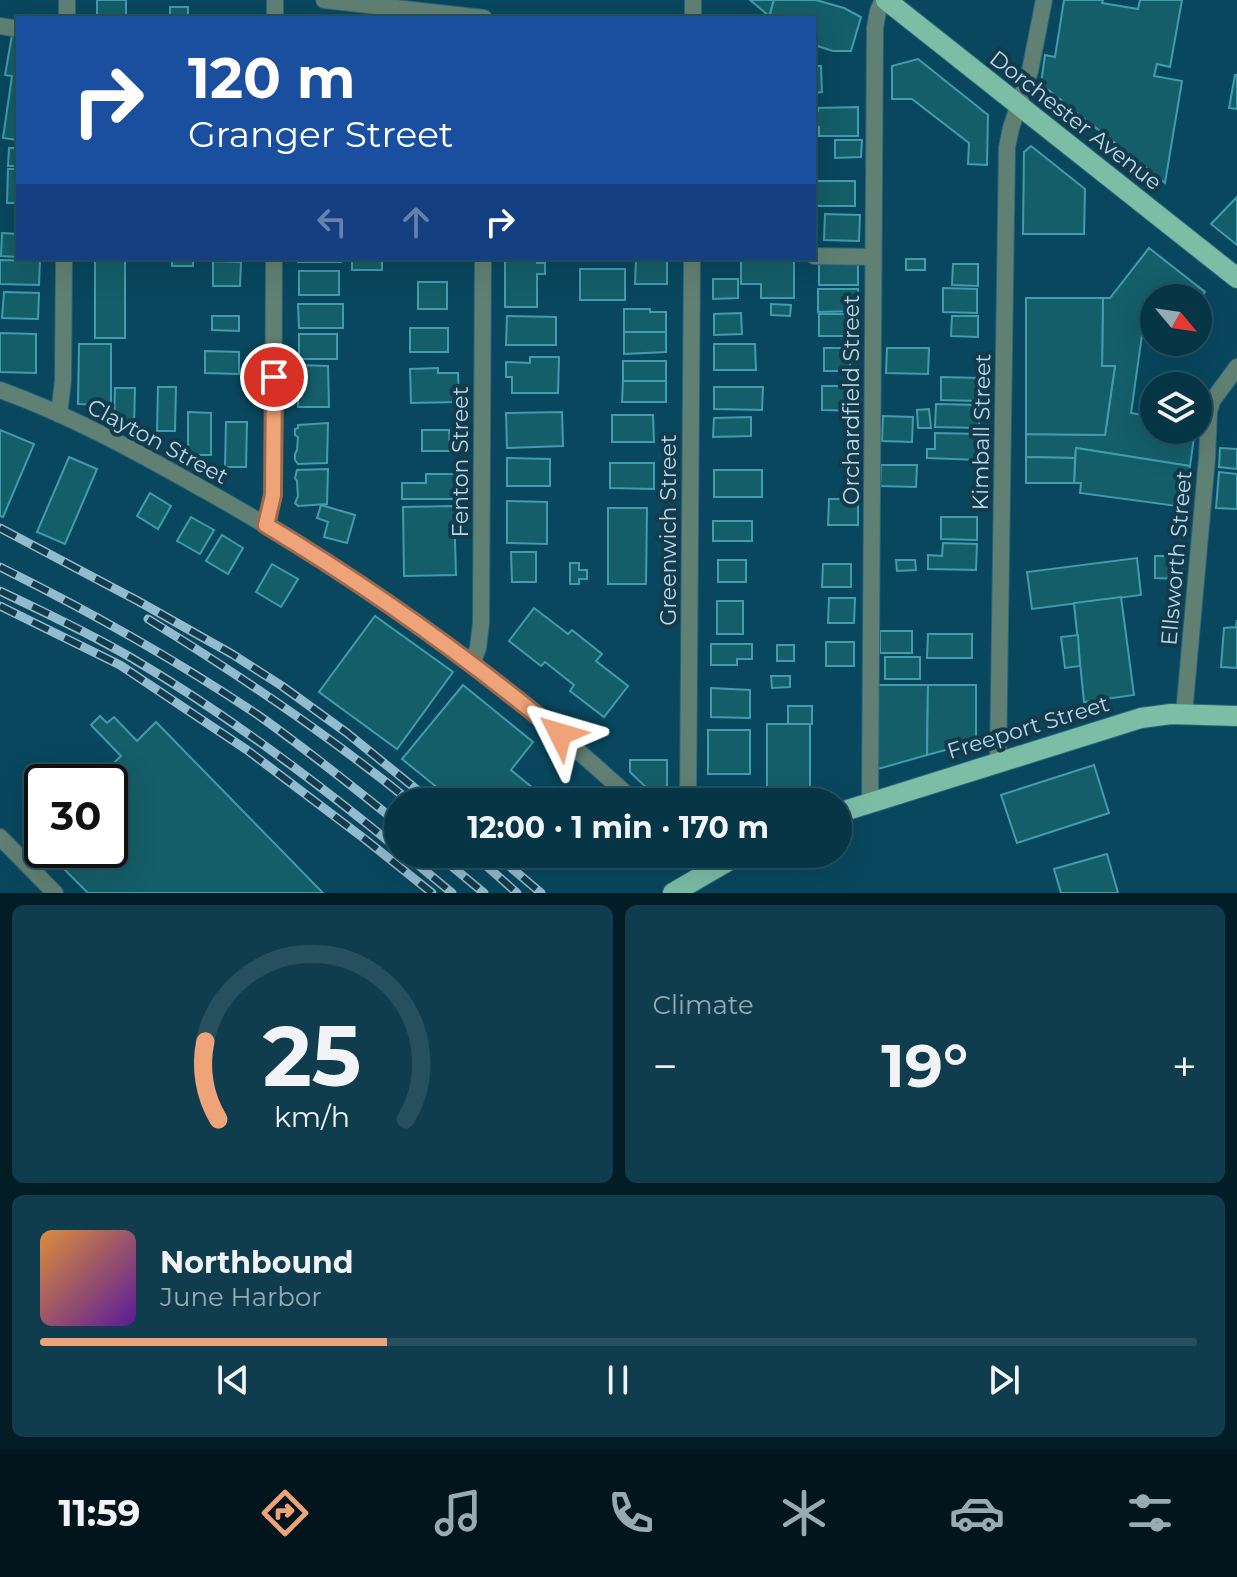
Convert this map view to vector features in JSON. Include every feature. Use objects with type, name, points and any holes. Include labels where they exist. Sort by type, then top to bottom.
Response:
[{"type":"main road","name":"Dorchester Avenue","points":[[884,0],[1237,278]]},
{"type":"main road","name":"Freeport Street","points":[[852,808],[1127,721],[1157,715],[1237,716]]},
{"type":"main road","points":[[673,893],[714,868]]},
{"type":"street","points":[[324,0],[466,16]]},
{"type":"street","name":"Orchardfield Street","points":[[870,802],[875,28],[884,0]]},
{"type":"street","name":"Kimball Street","points":[[998,762],[1007,147],[1030,71],[1044,0]]},
{"type":"street","points":[[816,256],[873,257]]},
{"type":"street","points":[[59,414],[63,381],[64,260]]},
{"type":"street","points":[[266,525],[273,495],[274,260]]},
{"type":"street","name":"Fenton Street","points":[[472,664],[478,648],[481,623],[483,260]]},
{"type":"street","name":"Greenwich Street","points":[[688,788],[692,260]]},
{"type":"street","name":"Ellsworth Street","points":[[1184,714],[1209,412],[1214,397],[1237,367]]},
{"type":"street","name":"Clayton Street","points":[[0,390],[59,414],[161,465],[266,525],[352,580],[472,664],[560,734],[620,788]]},
{"type":"street","points":[[0,837],[55,893]]},
{"type":"street","points":[[705,868],[708,871]]},
{"type":"building","points":[[97,0],[126,0],[126,16],[97,16]]},
{"type":"building","points":[[750,0],[774,0],[769,16]]},
{"type":"building","points":[[774,0],[816,0],[844,8],[861,17],[851,51],[833,51],[816,46],[816,16],[770,16]]},
{"type":"building","points":[[1064,0],[1103,0],[1102,3],[1138,9],[1140,0],[1182,0],[1170,67],[1157,64],[1154,76],[1182,81],[1165,183],[1041,84],[1045,55],[1055,57]]},
{"type":"building","points":[[170,7],[188,7],[188,16],[170,16]]},
{"type":"building","points":[[12,35],[16,36],[16,140],[3,138],[12,76],[5,75]]},
{"type":"building","points":[[918,59],[988,115],[987,165],[968,164],[969,143],[912,99],[892,99],[892,66]]},
{"type":"building","points":[[816,66],[821,66],[822,92],[816,93]]},
{"type":"building","points":[[1237,75],[1237,109],[1229,108]]},
{"type":"building","points":[[858,107],[858,136],[819,136],[819,127],[816,127],[818,108]]},
{"type":"building","points":[[835,140],[862,140],[861,157],[835,158]]},
{"type":"building","points":[[1031,146],[1085,189],[1084,234],[1023,234],[1024,152]]},
{"type":"building","points":[[9,148],[16,148],[16,166],[8,166]]},
{"type":"building","points":[[8,169],[16,169],[16,203],[7,203]]},
{"type":"building","points":[[817,181],[855,181],[855,206],[817,206]]},
{"type":"building","points":[[1237,197],[1237,245],[1211,224]]},
{"type":"building","points":[[825,214],[860,215],[859,241],[824,240]]},
{"type":"building","points":[[2,233],[16,234],[16,257],[1,256]]},
{"type":"building","points":[[1149,248],[1195,284],[1140,284],[1140,349],[1131,413],[1140,415],[1140,444],[1193,444],[1190,466],[1076,448],[1075,458],[1026,457],[1026,434],[1105,435],[1115,366],[1102,366],[1103,298],[1110,298]]},
{"type":"building","points":[[906,259],[925,259],[925,270],[906,270]]},
{"type":"building","points":[[0,260],[40,261],[39,285],[0,284]]},
{"type":"building","points":[[95,260],[125,260],[125,338],[95,338]]},
{"type":"building","points":[[172,260],[193,260],[193,266],[172,266]]},
{"type":"building","points":[[298,260],[341,260],[341,262]]},
{"type":"building","points":[[352,260],[382,260],[382,270],[352,270]]},
{"type":"building","points":[[505,260],[545,263],[545,274],[537,274],[537,307],[505,307]]},
{"type":"building","points":[[636,260],[667,260],[667,284],[635,284]]},
{"type":"building","points":[[213,261],[241,262],[240,286],[213,286]]},
{"type":"building","points":[[741,261],[794,261],[794,298],[761,298],[761,284],[741,284]]},
{"type":"building","points":[[819,262],[858,262],[858,285],[819,285]]},
{"type":"building","points":[[953,264],[978,264],[978,286],[952,285]]},
{"type":"building","points":[[580,269],[625,269],[625,300],[580,300]]},
{"type":"building","points":[[299,271],[339,271],[339,295],[299,295]]},
{"type":"building","points":[[713,279],[738,279],[738,298],[713,299]]},
{"type":"building","points":[[418,282],[447,282],[447,309],[418,309]]},
{"type":"building","points":[[943,288],[977,289],[977,313],[943,312]]},
{"type":"building","points":[[818,289],[858,289],[858,311],[818,312]]},
{"type":"building","points":[[4,292],[39,293],[38,319],[2,318]]},
{"type":"building","points":[[1026,298],[1103,298],[1102,366],[1115,366],[1105,435],[1026,434]]},
{"type":"building","points":[[298,304],[343,304],[343,328],[299,328]]},
{"type":"building","points":[[771,304],[791,305],[790,316],[771,315]]},
{"type":"building","points":[[624,309],[666,312],[666,332],[624,332]]},
{"type":"building","points":[[741,313],[742,334],[714,335],[714,314]]},
{"type":"building","points":[[819,314],[858,314],[858,336],[819,336]]},
{"type":"building","points":[[212,316],[239,316],[239,331],[212,330]]},
{"type":"building","points":[[507,316],[556,317],[556,345],[506,345]]},
{"type":"building","points":[[952,316],[978,316],[978,337],[951,336]]},
{"type":"building","points":[[410,328],[448,328],[448,352],[410,352]]},
{"type":"building","points":[[624,332],[666,332],[666,352],[624,354]]},
{"type":"building","points":[[0,333],[36,334],[36,373],[0,372]]},
{"type":"building","points":[[299,334],[337,334],[337,359],[299,359]]},
{"type":"building","points":[[79,344],[111,344],[111,405],[78,404]]},
{"type":"building","points":[[714,344],[755,344],[756,370],[714,370]]},
{"type":"building","points":[[824,348],[850,348],[850,371],[824,371]]},
{"type":"building","points":[[887,348],[929,348],[928,374],[886,373]]},
{"type":"building","points":[[205,351],[239,352],[239,374],[205,373]]},
{"type":"building","points":[[530,357],[559,357],[558,393],[512,393],[512,377],[506,377],[506,362],[530,363]]},
{"type":"building","points":[[623,361],[666,361],[666,381],[623,381]]},
{"type":"building","points":[[298,365],[328,366],[329,407],[298,407]]},
{"type":"building","points":[[438,368],[438,373],[458,373],[459,402],[411,403],[410,369]]},
{"type":"building","points":[[941,377],[979,378],[979,401],[941,400]]},
{"type":"building","points":[[623,381],[666,381],[666,402],[622,402]]},
{"type":"building","points":[[822,386],[861,386],[861,411],[822,410]]},
{"type":"building","points":[[158,387],[176,387],[175,431],[157,431]]},
{"type":"building","points":[[714,387],[763,387],[762,410],[714,409]]},
{"type":"building","points":[[115,388],[135,388],[134,425],[114,425]]},
{"type":"building","points":[[936,404],[979,405],[979,428],[935,427]]},
{"type":"building","points":[[929,409],[931,428],[918,428],[917,410]]},
{"type":"building","points":[[188,412],[211,413],[211,455],[188,455]]},
{"type":"building","points":[[562,412],[563,446],[507,448],[506,413]]},
{"type":"building","points":[[612,415],[653,415],[654,442],[612,442]]},
{"type":"building","points":[[883,416],[913,417],[912,442],[882,441]]},
{"type":"building","points":[[751,417],[751,436],[713,437],[714,418]]},
{"type":"building","points":[[226,422],[247,422],[246,467],[225,467]]},
{"type":"building","points":[[328,423],[327,463],[298,464],[295,460],[298,437],[295,429],[298,425]]},
{"type":"building","points":[[0,430],[34,444],[3,517],[0,516]]},
{"type":"building","points":[[422,430],[449,430],[450,451],[422,451]]},
{"type":"building","points":[[935,433],[979,434],[979,460],[927,458],[927,449],[935,449]]},
{"type":"building","points":[[1076,448],[1190,466],[1184,507],[1080,493],[1081,483],[1074,483]]},
{"type":"building","points":[[1220,448],[1237,449],[1237,469],[1219,467]]},
{"type":"building","points":[[69,457],[97,469],[65,544],[37,532]]},
{"type":"building","points":[[1026,457],[1075,458],[1074,483],[1026,483]]},
{"type":"building","points":[[507,458],[550,459],[550,486],[507,486]]},
{"type":"building","points":[[610,463],[654,463],[654,489],[610,488]]},
{"type":"building","points":[[881,465],[917,465],[916,487],[880,486]]},
{"type":"building","points":[[328,469],[327,504],[298,506],[295,503],[298,496],[297,470]]},
{"type":"building","points":[[714,470],[762,470],[762,497],[714,497]]},
{"type":"building","points":[[1219,472],[1237,474],[1237,509],[1216,508]]},
{"type":"building","points":[[426,474],[457,474],[457,499],[402,499],[402,483],[426,483]]},
{"type":"building","points":[[150,493],[171,506],[158,529],[137,516]]},
{"type":"building","points":[[829,499],[858,499],[858,525],[828,525]]},
{"type":"building","points":[[507,501],[547,502],[547,544],[507,543]]},
{"type":"building","points":[[321,505],[355,515],[347,543],[324,537],[328,522],[317,518]]},
{"type":"building","points":[[454,506],[456,575],[404,576],[403,507]]},
{"type":"building","points":[[608,508],[647,508],[646,584],[608,584]]},
{"type":"building","points":[[191,517],[214,530],[200,554],[177,541]]},
{"type":"building","points":[[941,517],[977,517],[977,540],[941,539]]},
{"type":"building","points":[[713,521],[752,521],[752,541],[713,541]]},
{"type":"building","points":[[222,535],[243,548],[228,574],[206,561]]},
{"type":"building","points":[[943,543],[977,544],[976,570],[928,569],[928,555],[942,556]]},
{"type":"building","points":[[511,552],[536,552],[536,582],[512,582]]},
{"type":"building","points":[[1155,556],[1183,556],[1182,579],[1155,578]]},
{"type":"building","points":[[1137,558],[1141,595],[1032,609],[1027,572]]},
{"type":"building","points":[[718,560],[746,560],[746,582],[718,582]]},
{"type":"building","points":[[896,560],[915,560],[916,570],[897,571]]},
{"type":"building","points":[[570,563],[579,563],[579,570],[587,570],[587,579],[579,579],[579,584],[570,584]]},
{"type":"building","points":[[272,564],[298,579],[281,607],[256,592]]},
{"type":"building","points":[[823,564],[851,564],[851,587],[822,587]]},
{"type":"building","points":[[1121,597],[1134,695],[1084,702],[1074,603]]},
{"type":"building","points":[[829,598],[855,598],[854,623],[828,623]]},
{"type":"building","points":[[717,601],[743,601],[743,634],[717,634]]},
{"type":"building","points":[[534,608],[568,634],[572,630],[602,654],[596,661],[628,686],[604,717],[570,691],[574,685],[545,662],[541,666],[509,641]]},
{"type":"building","points":[[375,616],[453,672],[397,749],[319,692]]},
{"type":"building","points":[[1237,620],[1237,668],[1221,667],[1224,628],[1236,627]]},
{"type":"building","points":[[880,631],[912,631],[912,653],[880,653]]},
{"type":"building","points":[[928,634],[972,634],[972,658],[927,658]]},
{"type":"building","points":[[1078,635],[1080,666],[1065,668],[1061,637]]},
{"type":"building","points":[[826,642],[854,642],[854,666],[826,666]]},
{"type":"building","points":[[711,644],[752,644],[752,659],[737,659],[737,665],[711,665]]},
{"type":"building","points":[[777,645],[794,645],[794,661],[777,661]]},
{"type":"building","points":[[885,657],[920,657],[920,679],[885,679]]},
{"type":"building","points":[[771,676],[790,676],[790,687],[772,688]]},
{"type":"building","points":[[463,685],[533,742],[511,770],[533,788],[438,788],[402,759]]},
{"type":"building","points":[[878,685],[928,685],[927,755],[878,769]]},
{"type":"building","points":[[928,685],[976,685],[976,742],[927,755]]},
{"type":"building","points":[[711,688],[750,690],[750,718],[711,717]]},
{"type":"building","points":[[788,706],[812,706],[812,724],[788,724]]},
{"type":"building","points":[[100,716],[107,723],[114,717],[137,741],[156,722],[323,893],[88,893],[63,868],[128,868],[128,764],[113,764],[121,756],[91,725]]},
{"type":"building","points":[[767,724],[810,724],[810,788],[767,788]]},
{"type":"building","points":[[708,730],[750,730],[750,774],[708,774]]},
{"type":"building","points":[[630,760],[667,760],[667,785],[666,788],[647,788],[630,772]]},
{"type":"building","points":[[1094,765],[1109,813],[1017,843],[1001,795]]},
{"type":"building","points":[[1107,854],[1118,893],[1061,893],[1054,869]]},
{"type":"railway","points":[[0,528],[232,654],[347,733],[415,788]]},
{"type":"railway","points":[[0,567],[196,675],[294,741],[384,812]]},
{"type":"railway","points":[[0,591],[114,648],[165,678],[301,772],[384,838]]},
{"type":"railway","points":[[0,606],[120,665],[247,750],[432,893]]},
{"type":"railway","points":[[148,619],[283,706],[393,788]]},
{"type":"railway","points":[[422,868],[452,893]]},
{"type":"railway","points":[[454,868],[484,893]]},
{"type":"railway","points":[[489,868],[517,893]]},
{"type":"railway","points":[[512,868],[541,893]]},
{"type":"route","points":[[274,377],[273,495],[266,525],[439,640],[560,734]]}]
